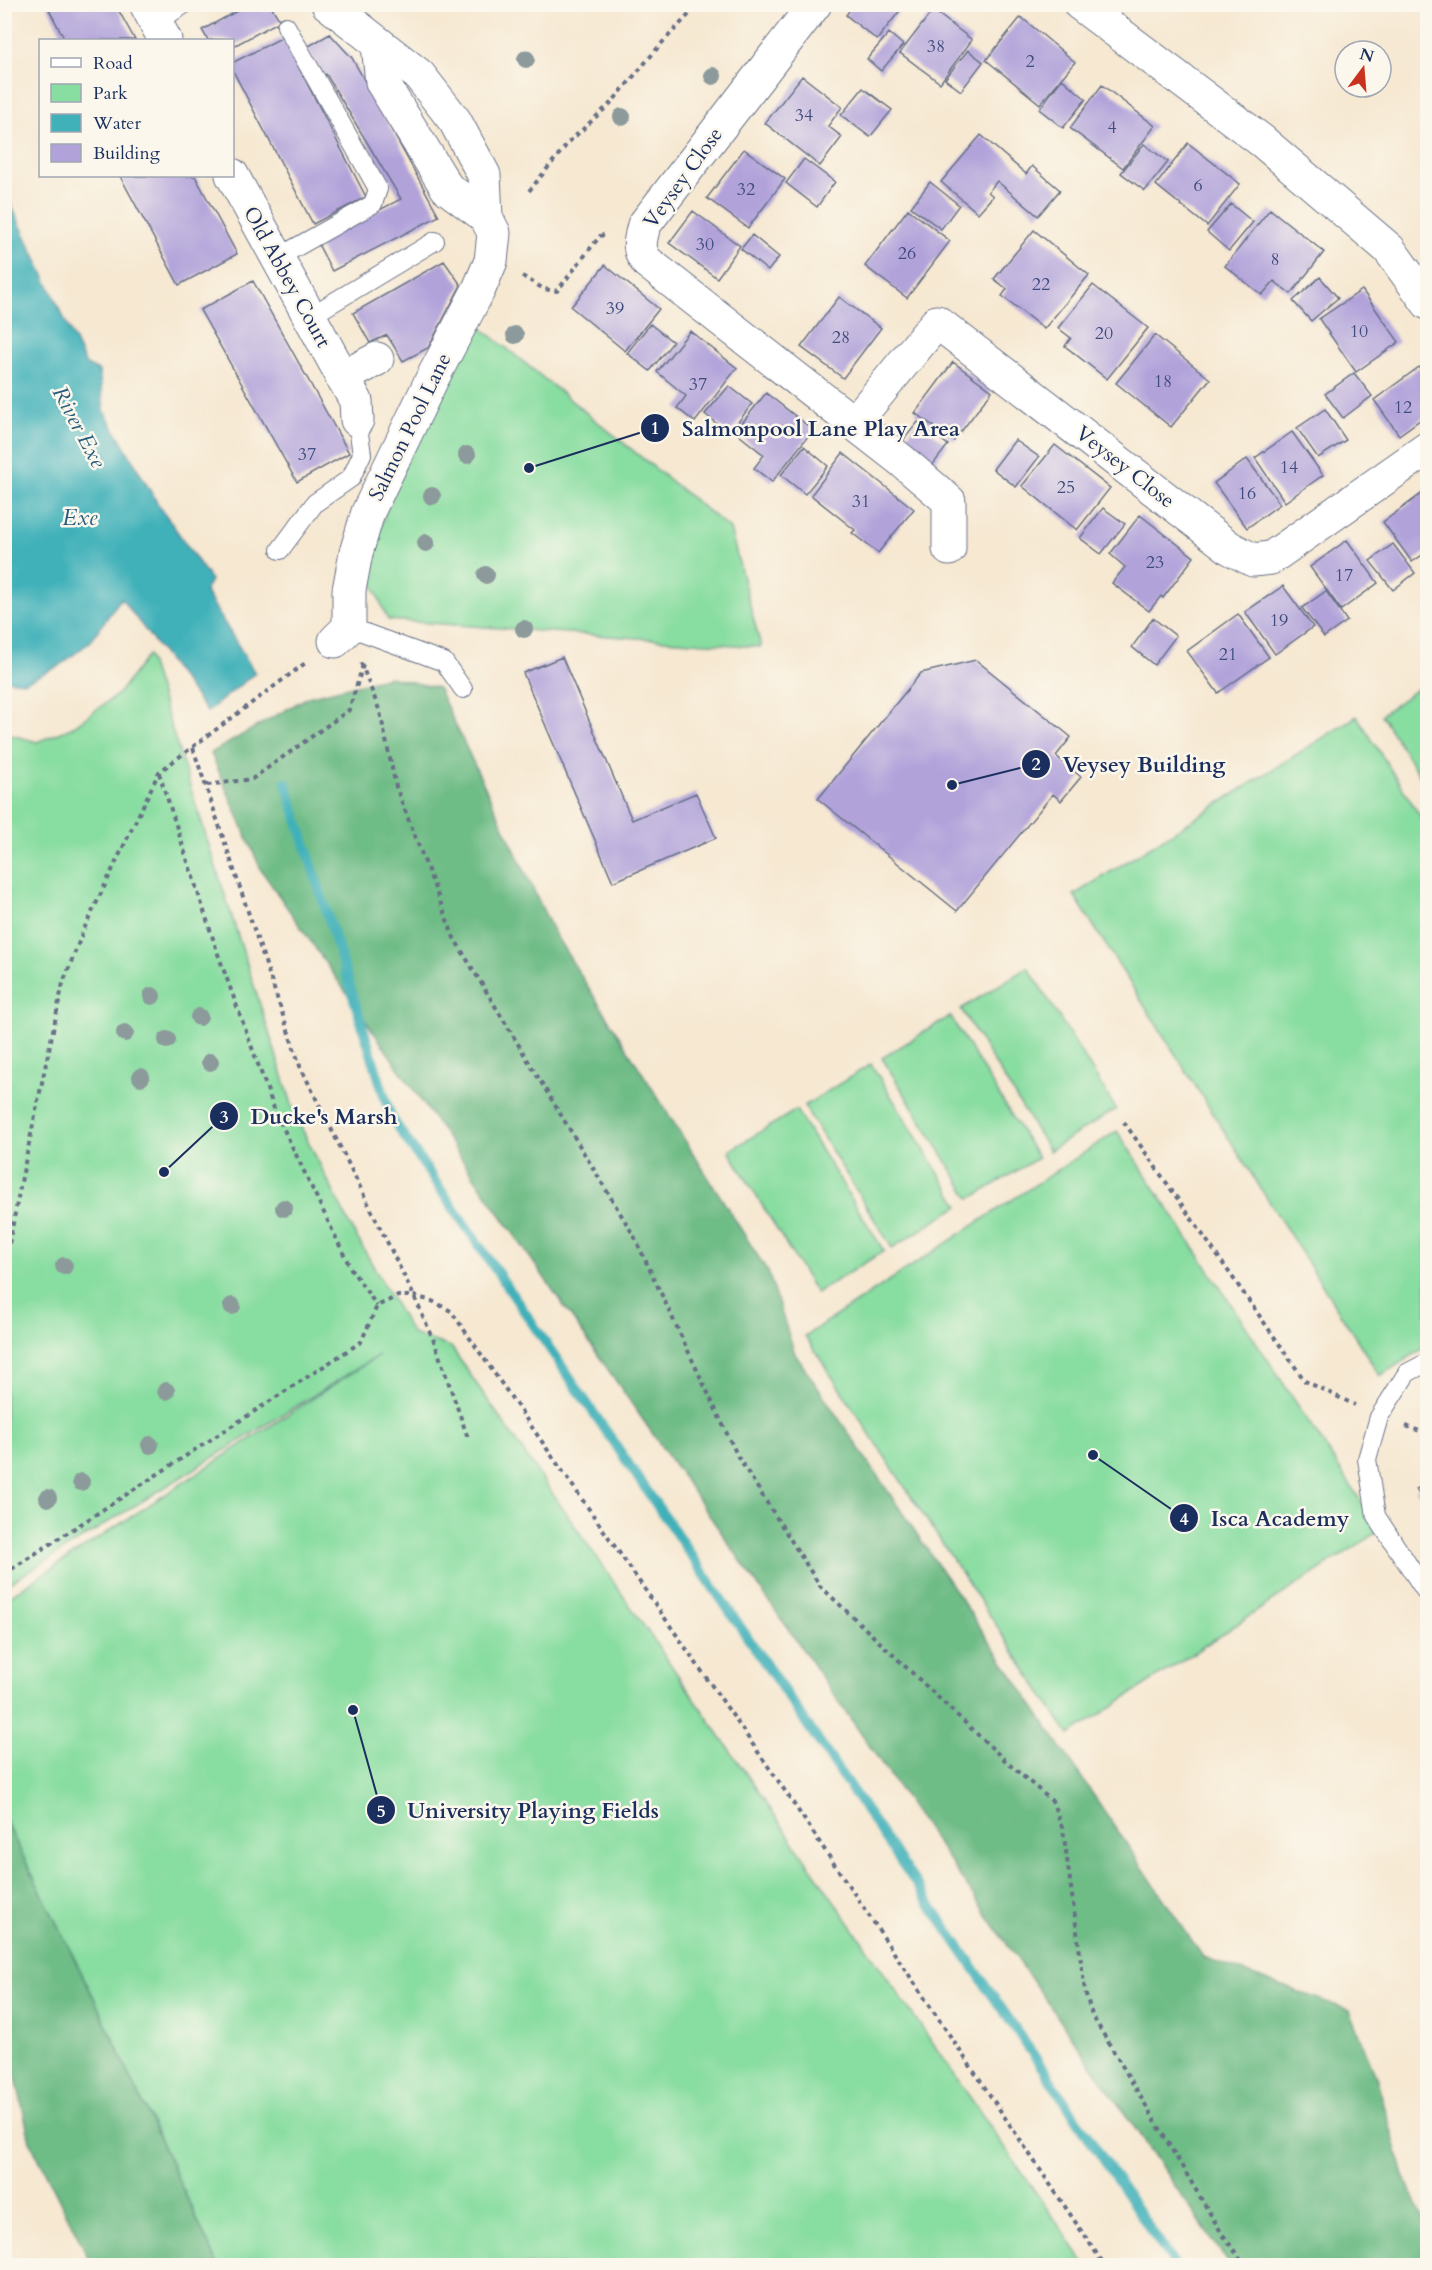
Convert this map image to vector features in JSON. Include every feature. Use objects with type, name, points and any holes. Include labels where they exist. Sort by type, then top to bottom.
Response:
[{"type":"street","name":"Salmon Pool Lane","points":[[328,4],[378,45],[382,82],[447,188],[486,217],[494,233],[491,261],[368,512],[356,553],[342,634]]},
{"type":"street","name":"Veysey Close","points":[[815,4],[644,225],[639,242],[639,252],[647,262],[854,423],[949,501],[949,549]]},
{"type":"street","points":[[1080,4],[1262,141],[1380,241],[1389,249],[1428,303]]},
{"type":"street","name":"Old Abbey Court","points":[[233,177],[356,401],[357,420]]},
{"type":"street","name":"Veysey Close","points":[[854,423],[938,322],[1230,548],[1253,560],[1271,558],[1428,448]]},
{"type":"street","points":[[342,378],[377,359]]},
{"type":"lane","points":[[155,22],[185,4]]},
{"type":"lane","points":[[277,258],[373,204],[378,189],[286,26]]},
{"type":"lane","points":[[309,316],[435,241]]},
{"type":"lane","points":[[280,550],[315,503],[351,477],[362,454],[357,420]]},
{"type":"lane","points":[[342,634],[444,662],[463,689]]},
{"type":"lane","points":[[1428,1362],[1407,1373],[1379,1417],[1367,1459],[1376,1516],[1428,1595]]},
{"type":"path","points":[[529,191],[569,142],[612,102],[661,44],[699,4]]},
{"type":"path","points":[[491,261],[544,289],[557,291],[600,236],[611,233],[639,242]]},
{"type":"path","points":[[342,634],[363,665]]},
{"type":"path","points":[[342,634],[363,665],[380,712],[396,787],[454,938],[634,1236],[738,1457],[820,1586],[1011,1766],[1052,1801],[1063,1829],[1085,1991],[1092,2015],[1221,2232],[1245,2265]]},
{"type":"path","points":[[207,785],[252,779],[349,710],[363,665]]},
{"type":"path","points":[[4,1270],[63,982],[84,929],[159,772],[276,684]]},
{"type":"path","points":[[193,748],[300,1066],[414,1296],[434,1341],[468,1438]]},
{"type":"path","points":[[159,772],[219,957],[275,1110],[351,1269],[377,1306]]},
{"type":"path","points":[[1124,1122],[1305,1381],[1379,1417],[1428,1434]]},
{"type":"path","points":[[4,1574],[361,1342],[377,1306],[398,1296],[414,1296],[432,1301],[451,1311],[781,1785],[1105,2265]]},
{"type":"green space","points":[[474,322],[730,529],[761,647],[388,620],[371,580],[375,543],[391,495]]},
{"type":"green space","points":[[148,655],[296,1117],[351,1227],[412,1334],[451,1347],[1086,2265],[218,2265],[94,1998],[5,1820],[5,1599],[379,1355],[5,1586],[5,733],[37,742],[71,728],[118,694]]},
{"type":"green space","points":[[389,677],[438,688],[554,933],[768,1272],[795,1354],[1203,1957],[1349,2010],[1376,2076],[1404,2176],[1427,2227],[1427,2265],[1230,2265],[261,870],[211,753],[308,697]]},
{"type":"green space","points":[[1427,682],[1427,787],[1381,715]]},
{"type":"green space","points":[[1357,716],[1427,827],[1427,1346],[1380,1376],[1074,895]]},
{"type":"green space","points":[[1028,967],[1116,1109],[1049,1151],[961,1009]]},
{"type":"green space","points":[[950,1016],[1038,1158],[970,1199],[882,1058]]},
{"type":"green space","points":[[871,1064],[959,1206],[892,1248],[804,1106]]},
{"type":"green space","points":[[796,1110],[884,1251],[816,1293],[729,1151]]},
{"type":"green space","points":[[1117,1131],[1380,1530],[1069,1735],[805,1336]]},
{"type":"green space","points":[[5,1820],[94,1998],[218,2265],[92,2265],[30,2141],[5,2028]]},
{"type":"water","name":"Exe","points":[[5,192],[86,365],[99,371],[104,411],[158,504],[211,580],[205,591],[255,673],[207,712],[121,598],[90,642],[59,666],[25,682],[5,680]]},
{"type":"building","points":[[46,4],[115,4],[134,39],[64,39]]},
{"type":"building","points":[[250,4],[270,4],[280,21],[234,46],[234,39],[207,39],[202,30]]},
{"type":"building","points":[[854,4],[905,4],[877,40],[846,15]]},
{"type":"building","points":[[933,10],[972,40],[940,83],[900,53]]},
{"type":"building","points":[[1021,17],[1075,62],[1040,104],[986,60]]},
{"type":"building","points":[[889,33],[903,45],[881,71],[867,59]]},
{"type":"building","points":[[330,34],[352,58],[439,216],[332,271],[317,242],[401,199],[326,74],[323,76],[307,47]]},
{"type":"building","points":[[283,37],[366,197],[313,224],[234,73],[234,62]]},
{"type":"building","points":[[968,50],[983,62],[961,91],[945,79]]},
{"type":"building","points":[[802,76],[842,107],[828,126],[842,137],[820,166],[765,123]]},
{"type":"building","points":[[1062,79],[1086,99],[1063,128],[1039,109]]},
{"type":"building","points":[[1102,85],[1155,126],[1123,168],[1070,128]]},
{"type":"building","points":[[863,88],[892,110],[870,137],[841,115]]},
{"type":"building","points":[[981,135],[1026,174],[1032,166],[1060,190],[1038,216],[997,181],[988,192],[993,196],[978,213],[941,182]]},
{"type":"building","points":[[1188,143],[1240,184],[1207,226],[1156,185]]},
{"type":"building","points":[[1144,144],[1168,162],[1145,191],[1121,173]]},
{"type":"building","points":[[744,149],[785,179],[748,228],[707,198]]},
{"type":"building","points":[[804,159],[835,182],[817,207],[786,183]]},
{"type":"building","points":[[121,177],[196,177],[237,254],[179,285]]},
{"type":"building","points":[[930,182],[959,205],[941,229],[911,207]]},
{"type":"building","points":[[1231,204],[1253,222],[1229,251],[1207,232]]},
{"type":"building","points":[[908,209],[950,241],[907,298],[865,266]]},
{"type":"building","points":[[1270,209],[1324,252],[1291,294],[1274,281],[1262,295],[1225,266]]},
{"type":"building","points":[[693,211],[740,246],[717,278],[669,243]]},
{"type":"building","points":[[1034,230],[1089,275],[1044,329],[1002,296],[1007,289],[994,279]]},
{"type":"building","points":[[752,235],[779,257],[768,271],[741,249]]},
{"type":"building","points":[[444,261],[461,285],[428,348],[403,361],[387,335],[370,343],[353,313]]},
{"type":"building","points":[[605,265],[659,309],[625,351],[571,307]]},
{"type":"building","points":[[1320,277],[1338,298],[1311,321],[1293,301]]},
{"type":"building","points":[[253,281],[349,453],[297,482],[200,310]]},
{"type":"building","points":[[1093,285],[1148,328],[1107,379],[1065,346],[1071,338],[1058,328]]},
{"type":"building","points":[[1362,290],[1399,342],[1356,372],[1319,319]]},
{"type":"building","points":[[839,297],[881,328],[843,378],[801,347]]},
{"type":"building","points":[[650,324],[673,342],[650,371],[627,353]]},
{"type":"building","points":[[690,331],[737,368],[695,422],[677,408],[686,396],[657,372]]},
{"type":"building","points":[[1155,335],[1210,379],[1171,427],[1116,383]]},
{"type":"building","points":[[953,362],[992,391],[954,441],[915,413]]},
{"type":"building","points":[[1419,367],[1428,378],[1428,414],[1399,435],[1374,400]]},
{"type":"building","points":[[1354,373],[1372,396],[1343,418],[1325,394]]},
{"type":"building","points":[[729,386],[752,404],[729,434],[705,414]]},
{"type":"building","points":[[766,393],[813,430],[772,482],[754,468],[764,455],[735,432]]},
{"type":"building","points":[[1325,409],[1346,440],[1318,458],[1297,428]]},
{"type":"building","points":[[918,422],[948,445],[931,467],[900,444]]},
{"type":"building","points":[[1292,432],[1323,475],[1285,502],[1255,458]]},
{"type":"building","points":[[1015,440],[1039,457],[1016,487],[993,469]]},
{"type":"building","points":[[1055,445],[1110,488],[1077,530],[1022,486]]},
{"type":"building","points":[[804,446],[828,466],[805,494],[781,475]]},
{"type":"building","points":[[843,453],[914,509],[878,553],[852,533],[855,530],[811,495]]},
{"type":"building","points":[[1247,459],[1280,504],[1247,528],[1214,483]]},
{"type":"building","points":[[1428,489],[1428,551],[1412,562],[1383,522]]},
{"type":"building","points":[[1103,508],[1125,524],[1101,554],[1080,538]]},
{"type":"building","points":[[1140,515],[1194,557],[1163,598],[1161,596],[1149,611],[1112,583],[1125,567],[1110,554]]},
{"type":"building","points":[[1347,540],[1378,583],[1341,610],[1310,567]]},
{"type":"building","points":[[1393,544],[1415,573],[1393,590],[1370,561]]},
{"type":"building","points":[[1283,586],[1313,627],[1275,654],[1245,612]]},
{"type":"building","points":[[1326,591],[1347,621],[1324,637],[1302,608]]},
{"type":"building","points":[[1238,614],[1269,657],[1218,693],[1187,651]]},
{"type":"building","points":[[1153,618],[1176,636],[1154,665],[1132,647]]},
{"type":"building","points":[[562,657],[632,820],[696,793],[716,838],[613,882],[523,673]]},
{"type":"building","points":[[976,660],[1071,737],[1056,756],[1081,777],[1061,801],[1053,794],[957,911],[818,799],[921,673]]},
{"type":"building","points":[[1428,1483],[1428,1510],[1416,1489]]},
{"type":"waterway","points":[[286,783],[391,1117],[1043,2069],[1175,2266]]},
{"type":"place","name":"Salmonpool Lane Play Area","points":[[529,468]]},
{"type":"place","name":"Veysey Building","points":[[952,785]]},
{"type":"place","name":"Ducke's Marsh","points":[[164,1172]]},
{"type":"place","name":"Isca Academy","points":[[1093,1455]]},
{"type":"place","name":"University Playing Fields","points":[[353,1710]]},
{"type":"water label","name":"River Exe","points":[[79,427]]}]
